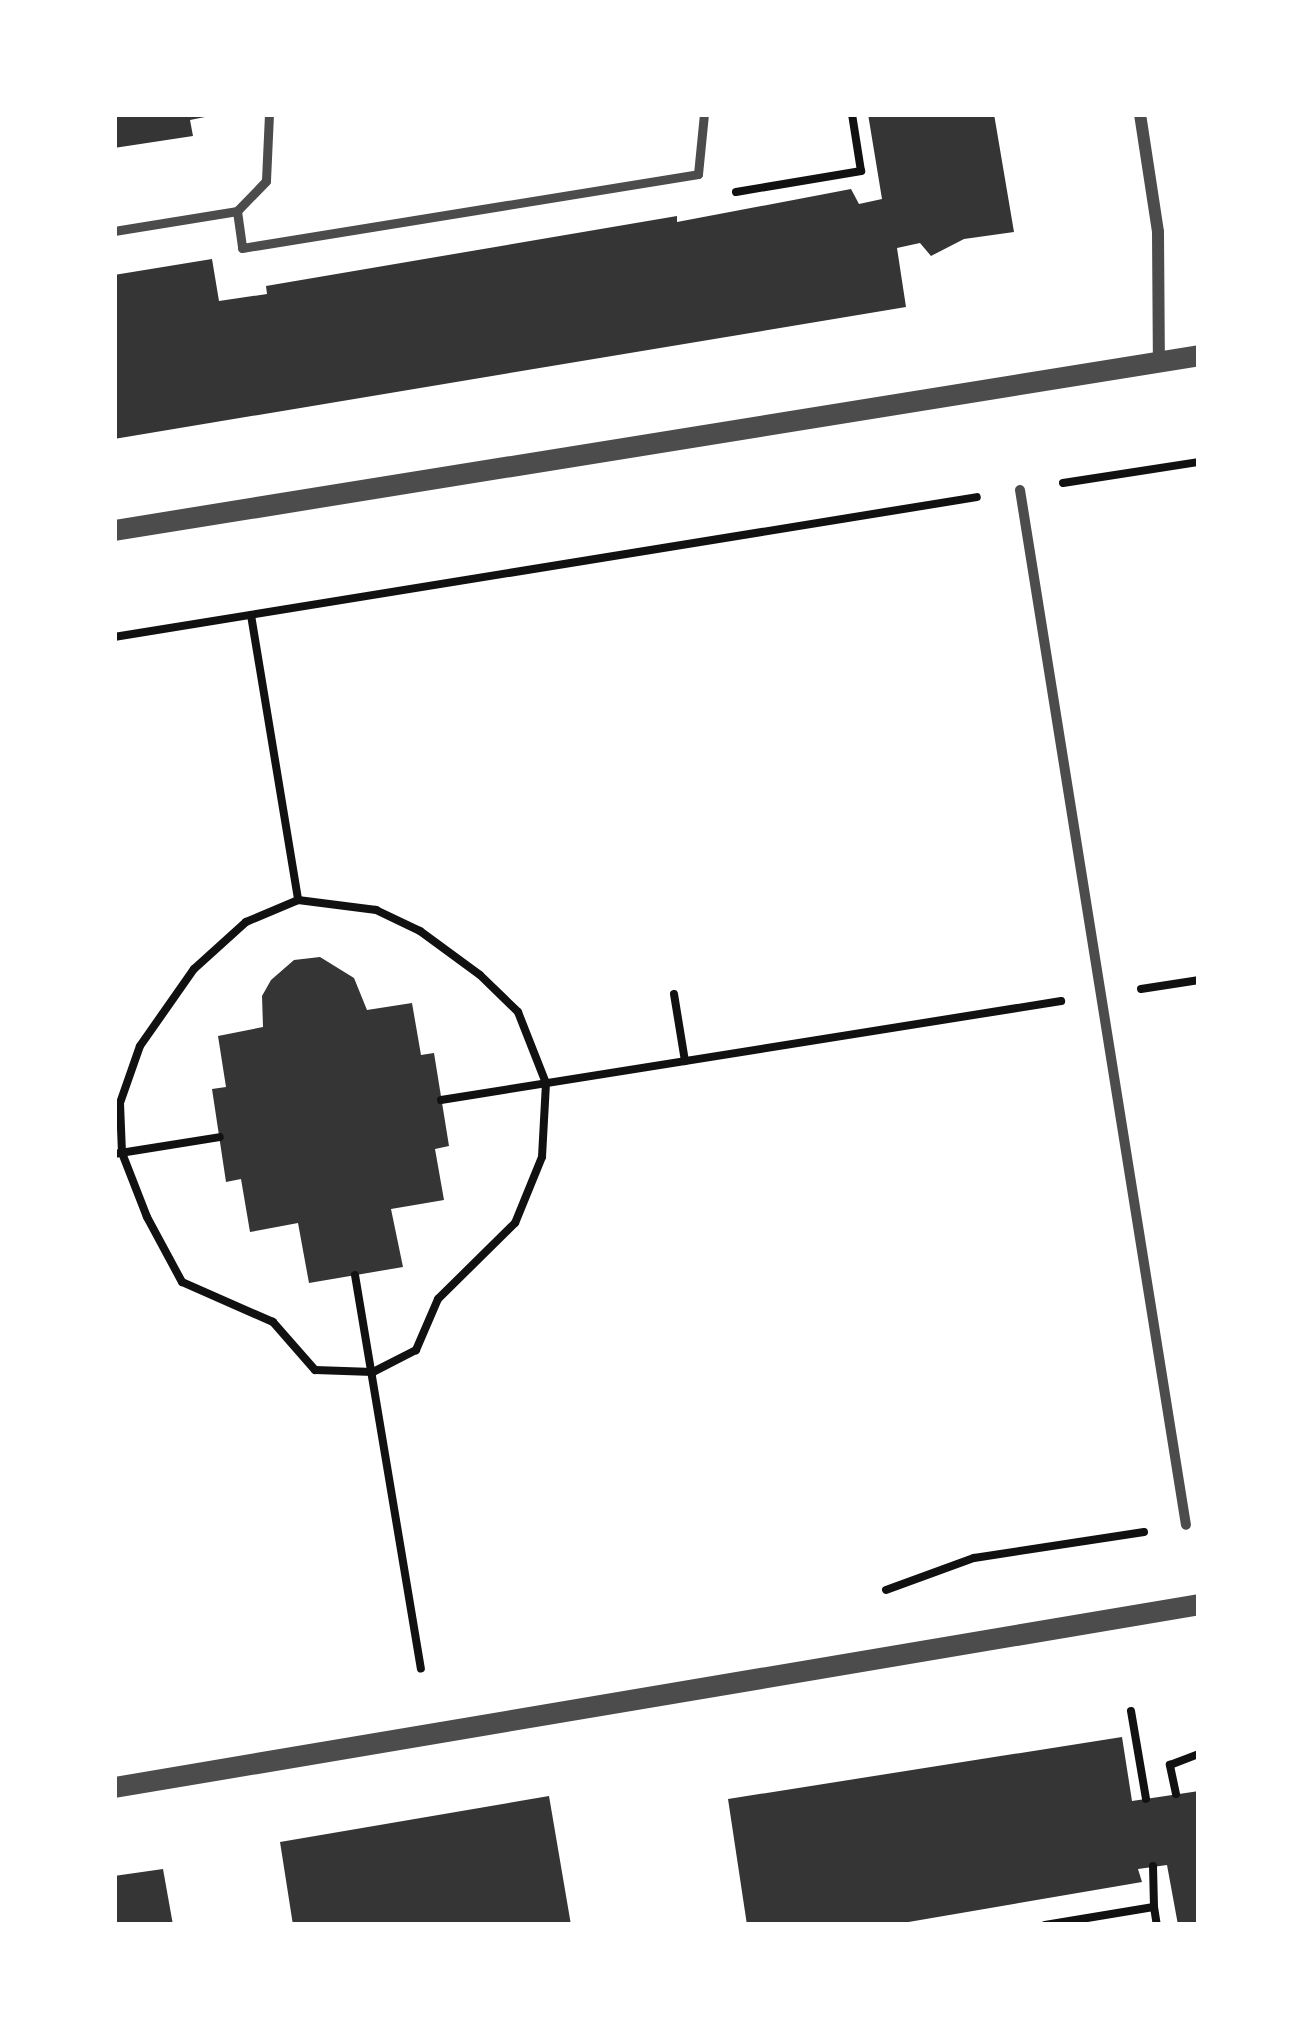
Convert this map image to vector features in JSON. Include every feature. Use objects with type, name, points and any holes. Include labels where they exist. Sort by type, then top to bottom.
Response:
[{"type":"street","points":[[1140,114],[1158,232],[1159,362]]},
{"type":"street","points":[[114,530],[1199,355]]},
{"type":"street","points":[[1020,490],[1186,1525]]},
{"type":"street","points":[[114,1787],[1199,1604]]},
{"type":"lane","points":[[114,231],[237,211],[266,181],[268,114]]},
{"type":"lane","points":[[237,211],[242,248],[698,174],[704,114]]},
{"type":"path","points":[[114,637],[1199,462]]},
{"type":"path","points":[[251,615],[298,900]]},
{"type":"path","points":[[298,900],[376,910],[420,932],[465,964],[518,1012],[546,1083],[542,1157],[515,1222],[438,1299],[416,1350],[373,1372],[316,1370],[273,1322],[182,1282],[118,1153],[121,1103],[140,1046],[194,969],[246,922],[298,900]]},
{"type":"path","points":[[441,1100],[1199,980]]},
{"type":"path","points":[[674,994],[685,1061]]},
{"type":"path","points":[[118,1153],[220,1137]]},
{"type":"path","points":[[355,1275],[421,1669]]},
{"type":"path","points":[[886,1590],[974,1558],[1186,1525]]},
{"type":"path","points":[[1131,1711],[1146,1799]]},
{"type":"path","points":[[1176,1794],[1170,1765],[1199,1754]]},
{"type":"path","points":[[1154,1866],[1156,1925]]},
{"type":"path","points":[[1045,1925],[1154,1907]]},
{"type":"building","points":[[114,114],[210,116],[190,120],[193,136],[114,148]]},
{"type":"building","points":[[868,114],[994,114],[1014,232],[964,239],[931,256],[920,243],[897,248],[906,307],[114,439],[114,275],[212,259],[219,301],[267,294],[266,286],[677,216],[677,222],[851,189],[859,204],[882,199]]},
{"type":"building","points":[[320,957],[354,978],[367,1010],[412,1003],[421,1055],[434,1053],[449,1146],[435,1149],[444,1200],[391,1209],[403,1267],[309,1283],[298,1223],[250,1232],[241,1179],[226,1182],[212,1089],[226,1087],[218,1036],[263,1027],[262,996],[271,980],[294,960]]},
{"type":"building","points":[[1122,1737],[1132,1801],[1199,1791],[1199,1925],[1178,1925],[1167,1865],[1138,1869],[1142,1882],[891,1925],[747,1925],[728,1799]]},
{"type":"building","points":[[549,1796],[571,1925],[293,1925],[280,1842]]},
{"type":"building","points":[[163,1869],[173,1925],[114,1925],[114,1876]]}]
